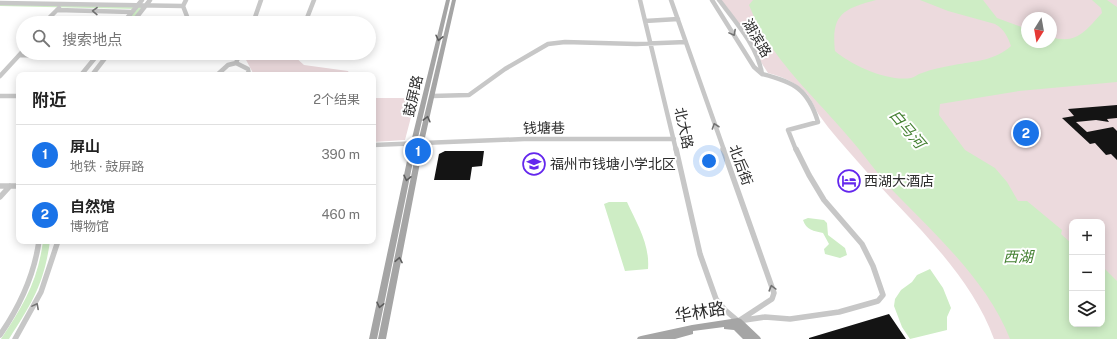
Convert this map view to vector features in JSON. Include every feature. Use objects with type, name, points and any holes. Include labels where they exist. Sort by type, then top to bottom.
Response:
[{"type":"main road","name":"鼓屏路","points":[[373,339],[414,142],[448,0]]},
{"type":"main road","name":"鼓屏路","points":[[382,339],[421,142],[454,0]]},
{"type":"main road","name":"华林路","points":[[660,339],[706,329],[737,325]]},
{"type":"main road","name":"华林路","points":[[737,325],[748,339]]},
{"type":"main road","name":"华林路","points":[[641,339],[692,328],[737,325],[757,339]]},
{"type":"street","points":[[12,4],[16,0]]},
{"type":"street","points":[[129,16],[142,0]]},
{"type":"street","points":[[137,16],[150,0]]},
{"type":"street","points":[[182,6],[186,0]]},
{"type":"street","points":[[255,16],[261,0]]},
{"type":"street","points":[[308,16],[314,0]]},
{"type":"street","name":"北大路","points":[[640,0],[652,44],[700,254],[716,299],[737,325]]},
{"type":"street","name":"北后街","points":[[671,0],[774,293],[772,299],[737,325]]},
{"type":"street","name":"湖滨路","points":[[712,0],[754,67],[762,74]]},
{"type":"street","name":"湖滨路","points":[[719,0],[756,56],[762,67],[762,74]]},
{"type":"street","points":[[0,4],[132,12]]},
{"type":"street","points":[[51,16],[60,8],[182,6]]},
{"type":"street","points":[[182,6],[187,16]]},
{"type":"street","points":[[645,21],[678,19]]},
{"type":"street","points":[[432,96],[469,96],[505,69],[548,44],[565,42],[652,44],[686,42]]},
{"type":"street","points":[[0,76],[16,59]]},
{"type":"street","points":[[83,72],[93,60]]},
{"type":"street","points":[[94,72],[104,60]]},
{"type":"street","points":[[220,72],[228,65],[236,63],[248,69],[248,72]]},
{"type":"street","points":[[737,325],[765,317],[790,319],[839,312],[878,301],[883,295],[881,286],[859,239],[841,222],[824,200],[812,181],[788,130],[818,122],[812,103],[803,92],[790,84],[762,74]]},
{"type":"street","points":[[0,96],[16,96]]},
{"type":"street","name":"钱塘巷","points":[[376,145],[414,142],[591,138],[674,139]]},
{"type":"street","points":[[0,186],[16,186]]},
{"type":"street","points":[[0,197],[10,186]]},
{"type":"street","points":[[0,335],[19,306],[32,278],[38,257],[39,244]]},
{"type":"street","points":[[15,339],[34,309],[44,288],[57,244]]},
{"type":"shaded area","points":[[721,0],[1117,0],[1117,339],[994,339],[983,314],[969,290],[952,267],[833,133],[819,115],[807,94],[789,80],[768,73]]},
{"type":"shaded area","points":[[246,60],[298,60],[304,65],[348,72],[252,72]]},
{"type":"shaded area","points":[[376,98],[416,98],[405,140],[376,142]]},
{"type":"water","name":"西湖","points":[[753,0],[876,0],[847,10],[842,15],[835,29],[835,51],[860,67],[881,75],[902,79],[911,78],[921,73],[938,68],[991,58],[1005,51],[1011,46],[1001,28],[995,24],[948,11],[920,0],[983,0],[997,18],[1021,27],[1021,48],[1057,48],[1057,38],[1068,39],[1086,30],[1102,13],[1101,8],[1092,0],[1107,0],[1117,7],[1117,82],[1019,91],[940,104],[939,115],[965,150],[995,168],[1007,182],[1018,201],[1027,201],[1062,230],[1061,234],[1069,241],[1069,327],[1105,327],[1105,269],[1117,281],[1117,339],[1010,339],[1001,319],[989,299],[962,263],[892,190],[853,142],[779,58],[768,42],[749,5]]},
{"type":"water","points":[[0,4],[142,7],[135,16],[130,16],[136,9],[0,6]]},
{"type":"water","points":[[609,202],[627,202],[639,226],[645,243],[648,269],[625,271],[604,204]]},
{"type":"water","points":[[808,218],[824,220],[827,223],[828,235],[845,248],[847,255],[840,258],[825,254],[824,249],[829,244],[823,233],[811,230],[806,226],[803,220]]},
{"type":"water","points":[[43,244],[49,244],[44,269],[36,293],[9,339],[1,339],[23,304],[33,281],[41,255]]},
{"type":"water","points":[[930,269],[943,288],[951,308],[947,317],[947,330],[910,339],[902,327],[894,306],[895,299],[901,290],[912,282],[917,275]]},
{"type":"building","points":[[1117,105],[1117,118],[1107,119],[1109,122],[1096,120],[1076,122],[1087,132],[1113,127],[1117,131],[1117,160],[1111,154],[1106,155],[1095,143],[1090,144],[1062,118],[1074,116],[1068,109]]},
{"type":"building","points":[[445,151],[484,151],[482,166],[472,167],[470,180],[434,180],[439,154]]},
{"type":"building","points":[[889,314],[906,339],[809,339],[809,338]]},
{"type":"place","name":"自然馆","points":[[1026,133]]},
{"type":"place","name":"屏山","points":[[418,151]]},
{"type":"place","name":"福州市钱塘小学北区","points":[[534,164]]},
{"type":"place","name":"西湖大酒店","points":[[849,181]]},
{"type":"water label","name":"白马河","points":[[907,129]]}]
